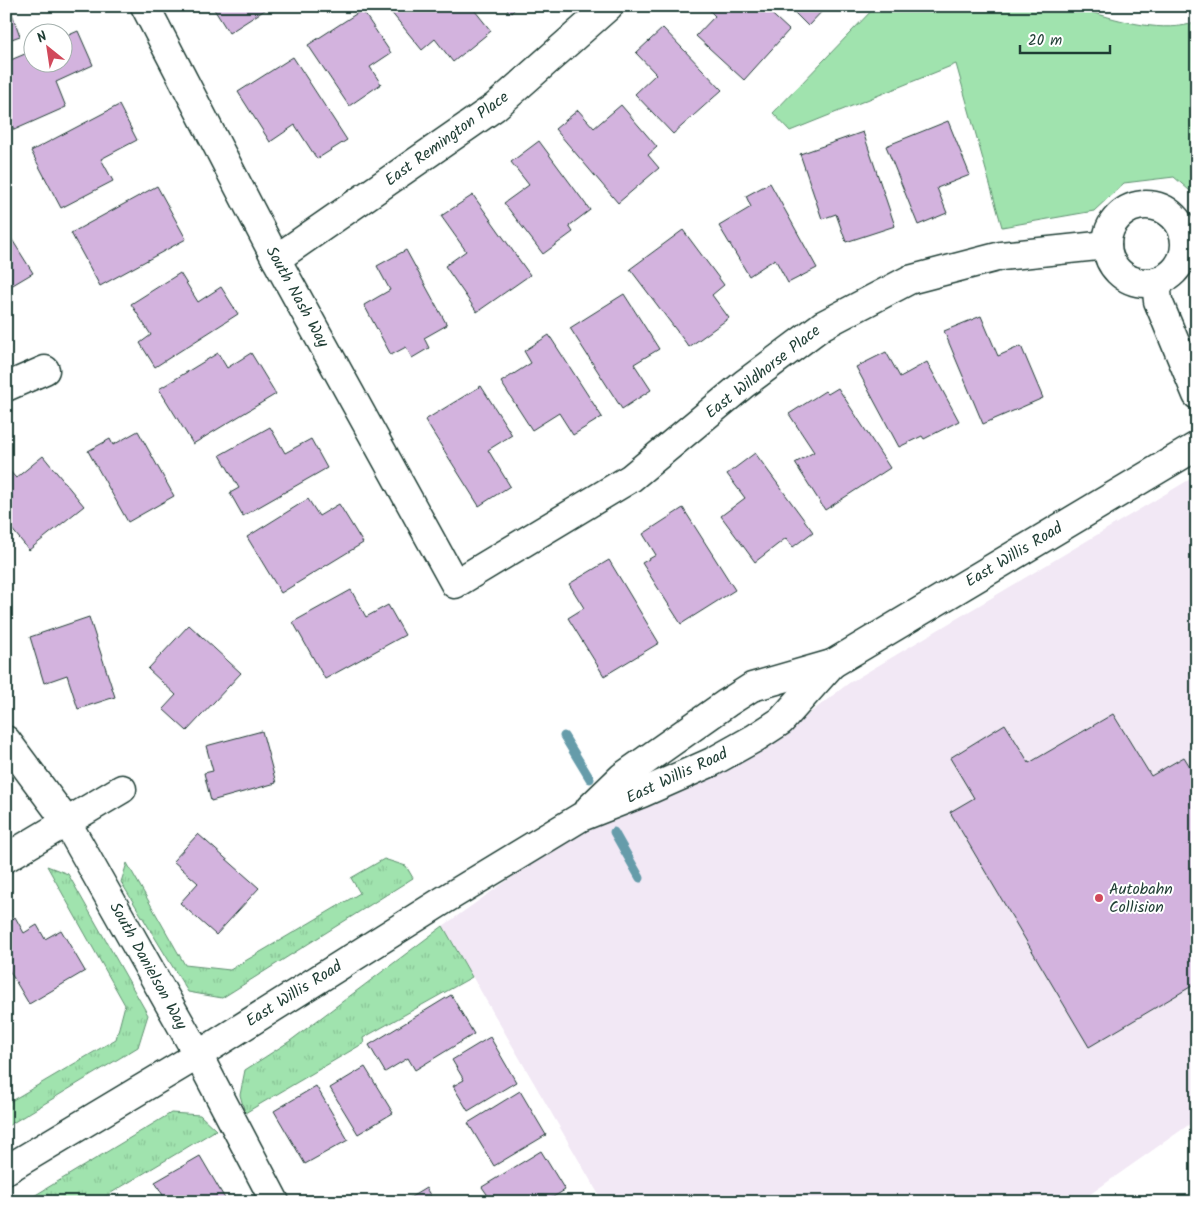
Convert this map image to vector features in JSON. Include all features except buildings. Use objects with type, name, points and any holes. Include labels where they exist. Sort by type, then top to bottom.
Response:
[{"type":"street","name":"South Nash Way","points":[[145,6],[276,259],[455,584]]},
{"type":"street","name":"East Remington Place","points":[[276,259],[495,107],[609,6]]},
{"type":"street","points":[[1146,205],[1158,207],[1169,212],[1191,242],[1178,268],[1168,277],[1156,282],[1144,283],[1122,276],[1109,257],[1107,245],[1109,233],[1114,222],[1122,213],[1134,207],[1146,205]]},
{"type":"street","name":"East Wildhorse Place","points":[[455,584],[631,478],[744,384],[823,325],[909,280],[1000,256],[1107,245]]},
{"type":"street","points":[[1156,282],[1158,301],[1197,395]]},
{"type":"street","points":[[6,387],[45,370]]},
{"type":"street","name":"East Willis Road","points":[[581,817],[622,777],[727,702],[752,687],[819,672],[1197,446]]},
{"type":"street","name":"East Willis Road","points":[[6,1170],[198,1055],[444,900],[581,817],[668,782],[712,762],[755,738],[781,721],[819,672]]},
{"type":"street","name":"South Danielson Way","points":[[6,740],[66,821],[198,1055],[275,1202]]},
{"type":"street","points":[[6,858],[122,789]]},
{"type":"shaded area","points":[[1197,475],[1197,1119],[1079,1202],[603,1202],[443,926],[549,851],[586,830],[789,729],[849,683]]},
{"type":"green space","points":[[876,6],[1084,6],[1088,11],[1142,25],[1171,27],[1197,22],[1197,197],[1174,177],[1124,183],[1094,211],[1002,227],[956,64],[790,131],[773,113]]},
{"type":"green space","points":[[384,859],[406,866],[413,878],[222,998],[188,992],[121,882],[127,863],[185,965],[230,970],[360,893],[351,878]]},
{"type":"green space","points":[[47,866],[68,874],[148,1015],[138,1047],[6,1127],[6,1104],[116,1039],[125,1005]]},
{"type":"green space","points":[[443,926],[472,977],[363,1038],[364,1043],[245,1113],[240,1095],[245,1070],[290,1041]]},
{"type":"green space","points":[[171,1113],[200,1115],[216,1130],[96,1202],[24,1202]]},
{"type":"waterway","points":[[564,736],[590,779]]},
{"type":"waterway","points":[[614,832],[640,878]]},
{"type":"place","name":"Autobahn Collision","points":[[1099,898]]}]
